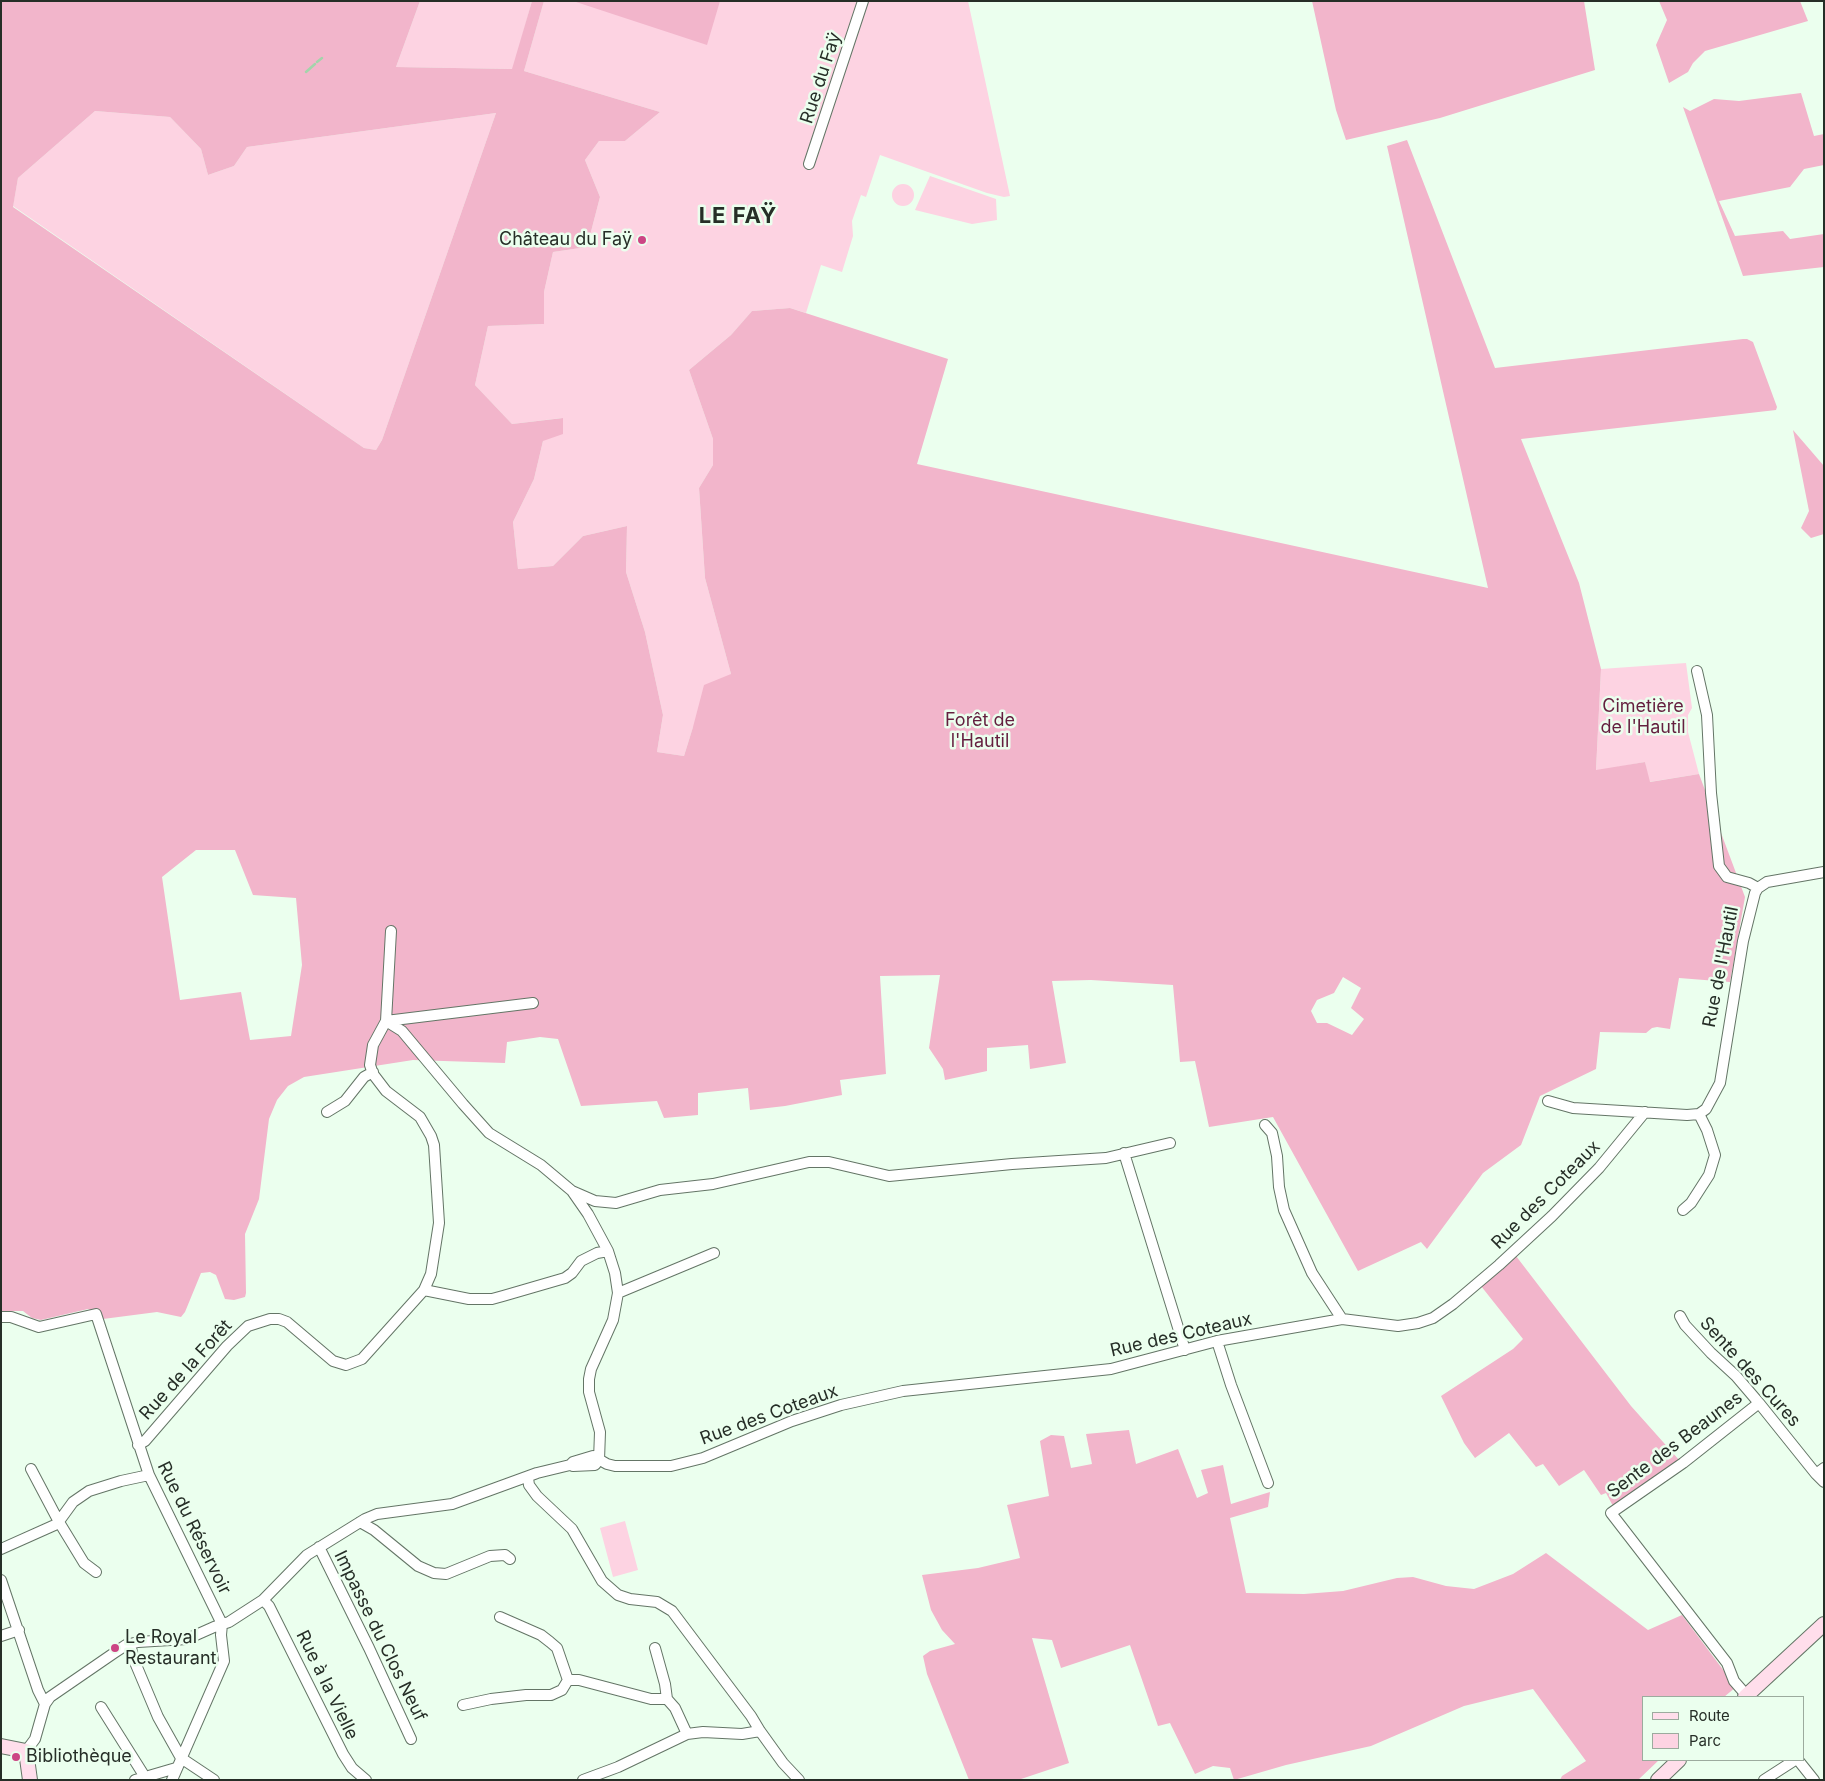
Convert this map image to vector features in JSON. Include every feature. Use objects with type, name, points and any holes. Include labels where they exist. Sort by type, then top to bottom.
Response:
[{"type":"main road","points":[[1747,1696],[1824,1624]]},
{"type":"main road","points":[[1,1746],[26,1751],[30,1780]]},
{"type":"main road","points":[[1658,1780],[1678,1761]]},
{"type":"street","name":"Rue du Faÿ","points":[[809,164],[863,1]]},
{"type":"street","points":[[1697,671],[1707,715],[1711,793],[1719,866],[1727,877],[1749,883],[1758,888]]},
{"type":"street","name":"Rue de l'Hautil","points":[[1699,1114],[1706,1109],[1720,1083],[1743,941],[1755,893],[1758,888],[1767,882],[1824,872]]},
{"type":"street","points":[[327,1112],[346,1101],[364,1077],[372,1072],[370,1065],[373,1045],[386,1021],[391,931]]},
{"type":"street","points":[[386,1021],[533,1003]]},
{"type":"street","points":[[386,1021],[402,1031],[462,1104],[489,1133],[541,1165],[572,1191],[588,1214],[608,1251],[615,1273],[618,1293],[613,1320],[591,1369],[589,1378],[589,1392],[600,1432],[599,1460]]},
{"type":"street","name":"Rue de la Forêt","points":[[138,1445],[145,1441],[227,1346],[248,1326],[264,1320],[287,1322],[333,1361],[346,1365],[362,1359],[424,1290],[431,1274],[439,1223],[434,1145],[420,1117],[386,1091],[372,1072]]},
{"type":"street","points":[[1548,1101],[1573,1108],[1687,1115],[1699,1114],[1707,1130],[1715,1155],[1709,1175],[1691,1203],[1683,1210]]},
{"type":"street","name":"Rue des Coteaux","points":[[528,1478],[593,1456],[607,1464],[621,1467],[671,1466],[703,1458],[792,1421],[841,1405],[903,1391],[1111,1369],[1217,1341],[1342,1320],[1398,1326],[1418,1323],[1433,1318],[1453,1304],[1552,1216],[1599,1168],[1646,1112]]},
{"type":"street","points":[[1265,1125],[1272,1133],[1277,1156],[1278,1187],[1284,1210],[1312,1272],[1342,1320]]},
{"type":"street","points":[[572,1191],[595,1201],[616,1203],[660,1190],[713,1184],[809,1162],[829,1162],[889,1176],[1012,1164],[1106,1158],[1170,1143]]},
{"type":"street","points":[[1124,1154],[1185,1350]]},
{"type":"street","points":[[424,1290],[469,1299],[492,1299],[565,1278],[572,1274],[581,1261],[597,1253],[608,1251]]},
{"type":"street","points":[[618,1293],[714,1254]]},
{"type":"street","name":"Rue du Réservoir","points":[[1,1317],[11,1317],[38,1327],[96,1314],[149,1475],[222,1624]]},
{"type":"street","name":"Sente des Cures","points":[[1680,1316],[1685,1325],[1710,1353],[1736,1376],[1820,1471],[1824,1482]]},
{"type":"street","points":[[1217,1341],[1231,1385],[1268,1483]]},
{"type":"street","name":"Sente des Beaunes","points":[[1745,1696],[1734,1682],[1727,1663],[1611,1513],[1683,1463],[1759,1402]]},
{"type":"street","points":[[31,1470],[58,1522],[84,1562],[96,1572]]},
{"type":"street","points":[[1,1549],[58,1522],[73,1502],[89,1491],[120,1481],[149,1475]]},
{"type":"street","points":[[26,1751],[35,1739],[45,1704],[50,1697],[130,1644],[187,1639],[229,1622],[263,1600],[295,1566],[319,1547],[377,1514],[452,1504],[528,1478],[529,1485],[537,1496],[572,1529],[602,1581],[618,1595],[630,1599],[657,1602],[672,1611],[752,1716],[760,1732],[783,1763],[799,1780]]},
{"type":"street","points":[[360,1522],[374,1530],[418,1566],[434,1573],[446,1574],[490,1556],[505,1555],[510,1559]]},
{"type":"street","name":"Impasse du Clos Neuf","points":[[319,1547],[370,1648],[411,1739]]},
{"type":"street","points":[[1,1580],[38,1690],[45,1704]]},
{"type":"street","name":"Rue à la Vielle","points":[[263,1600],[269,1606],[343,1754],[352,1768],[366,1780]]},
{"type":"street","points":[[463,1705],[526,1695],[551,1695],[562,1690],[568,1680],[557,1648],[541,1635],[500,1617]]},
{"type":"street","points":[[172,1780],[224,1661],[221,1635],[222,1624]]},
{"type":"street","points":[[1,1636],[19,1630]]},
{"type":"street","points":[[130,1644],[134,1660],[158,1717],[181,1758],[214,1780]]},
{"type":"street","points":[[655,1648],[667,1699],[674,1708],[686,1734]]},
{"type":"street","points":[[568,1680],[578,1680],[651,1700],[667,1699]]},
{"type":"street","points":[[101,1707],[140,1779],[176,1768]]},
{"type":"street","points":[[583,1780],[605,1772],[686,1734],[703,1732],[742,1734],[760,1732]]},
{"type":"street","points":[[1764,1780],[1794,1761]]},
{"type":"street","points":[[1797,1761],[1814,1780]]},
{"type":"green space","name":"Forêt de l'Hautil","points":[[1,1],[420,1],[396,67],[512,69],[532,1],[544,1],[524,71],[660,112],[625,141],[599,141],[585,160],[600,197],[587,247],[553,252],[544,292],[544,324],[488,326],[475,385],[512,424],[563,418],[563,434],[543,441],[534,479],[513,522],[518,569],[553,566],[583,536],[627,526],[626,572],[645,632],[663,715],[657,752],[684,756],[704,685],[731,674],[705,578],[699,488],[713,465],[713,439],[689,370],[731,335],[752,311],[790,308],[948,359],[917,464],[1488,588],[1387,146],[1407,140],[1495,368],[1743,339],[1753,342],[1777,407],[1776,410],[1521,439],[1579,583],[1601,669],[1596,770],[1645,762],[1650,782],[1699,774],[1745,897],[1730,982],[1679,978],[1670,1029],[1657,1027],[1652,1028],[1646,1033],[1600,1032],[1596,1069],[1540,1096],[1521,1145],[1483,1173],[1427,1249],[1421,1242],[1358,1271],[1273,1117],[1209,1127],[1195,1061],[1180,1062],[1173,985],[1091,980],[1052,981],[1066,1063],[1030,1069],[1028,1045],[987,1048],[987,1071],[945,1080],[943,1069],[929,1048],[940,975],[880,976],[886,1074],[840,1080],[842,1095],[785,1106],[750,1110],[748,1088],[698,1093],[698,1115],[664,1118],[657,1101],[581,1106],[558,1039],[540,1037],[507,1042],[505,1063],[413,1060],[304,1077],[288,1086],[277,1100],[269,1119],[259,1199],[245,1234],[245,1297],[234,1300],[225,1299],[216,1275],[210,1272],[201,1273],[185,1312],[181,1317],[157,1312],[103,1319],[88,1309],[41,1320],[32,1318],[23,1311],[1,1311]],"holes":[[[95,111],[170,117],[201,149],[208,175],[234,166],[247,147],[496,113],[382,440],[376,450],[364,448],[13,207],[18,178]],[[196,850],[235,850],[253,895],[296,898],[302,965],[291,1036],[250,1040],[241,992],[180,1000],[162,877]],[[1343,977],[1361,988],[1351,1008],[1364,1019],[1352,1035],[1327,1023],[1317,1023],[1311,1011],[1317,1000],[1334,993]]]},
{"type":"green space","points":[[420,1],[532,1],[513,69],[396,67]]},
{"type":"green space","points":[[544,1],[968,1],[1010,196],[1004,197],[987,193],[880,155],[866,197],[861,195],[852,221],[853,236],[842,272],[821,265],[806,313],[790,308],[752,311],[731,335],[689,370],[713,439],[713,465],[699,488],[705,578],[731,674],[693,727],[684,756],[657,752],[663,715],[645,632],[626,572],[627,526],[583,536],[553,566],[518,569],[513,522],[534,479],[543,441],[562,418],[512,424],[475,385],[488,326],[544,324],[544,292],[553,252],[587,247],[600,197],[585,160],[599,141],[625,141],[660,112],[524,71]]},
{"type":"green space","points":[[573,1],[720,1],[707,45]]},
{"type":"green space","points":[[1312,1],[1584,1],[1595,70],[1440,118],[1346,140],[1336,110]]},
{"type":"green space","points":[[1659,1],[1800,1],[1808,21],[1705,51],[1693,63],[1688,72],[1669,83],[1656,45],[1667,20]]},
{"type":"green space","points":[[1801,93],[1814,136],[1824,134],[1824,165],[1804,169],[1790,187],[1719,201],[1735,236],[1783,231],[1790,239],[1824,234],[1824,267],[1743,276],[1683,107],[1690,111],[1714,99],[1739,101]]},
{"type":"green space","points":[[95,111],[170,117],[201,149],[208,175],[234,166],[247,147],[496,113],[382,440],[376,450],[364,448],[13,206],[18,178]]},
{"type":"green space","points":[[930,176],[996,199],[997,220],[972,224],[915,210]]},
{"type":"green space","points":[[899,184],[907,184],[914,191],[914,199],[907,206],[899,206],[892,199],[892,191]]},
{"type":"green space","points":[[1793,430],[1824,466],[1824,534],[1811,538],[1801,528],[1809,511]]},
{"type":"green space","name":"Cimetière de l'Hautil","points":[[1686,663],[1692,708],[1688,715],[1688,732],[1699,774],[1649,782],[1645,762],[1596,771],[1601,669]]},
{"type":"green space","points":[[1516,1256],[1631,1406],[1680,1461],[1614,1508],[1606,1493],[1601,1495],[1584,1470],[1559,1486],[1543,1464],[1536,1467],[1509,1433],[1475,1458],[1464,1443],[1441,1396],[1513,1349],[1523,1339],[1481,1286]]},
{"type":"green space","points":[[1129,1430],[1136,1464],[1178,1449],[1197,1498],[1208,1493],[1201,1470],[1223,1465],[1231,1504],[1270,1492],[1268,1507],[1230,1518],[1246,1593],[1304,1594],[1343,1591],[1397,1578],[1413,1577],[1446,1586],[1474,1589],[1513,1574],[1546,1553],[1648,1630],[1682,1615],[1736,1687],[1725,1696],[1642,1696],[1642,1761],[1658,1761],[1638,1780],[1560,1780],[1562,1776],[1586,1761],[1533,1689],[1464,1706],[1371,1746],[1286,1765],[1234,1780],[1230,1768],[1213,1766],[1195,1774],[1170,1723],[1158,1726],[1130,1645],[1061,1668],[1052,1640],[1032,1638],[1069,1763],[1018,1780],[969,1780],[927,1674],[923,1656],[930,1651],[955,1644],[942,1630],[931,1610],[922,1575],[978,1568],[1020,1558],[1007,1505],[1049,1496],[1040,1441],[1051,1435],[1064,1436],[1071,1468],[1092,1464],[1086,1434]]},
{"type":"green space","points":[[625,1521],[638,1570],[613,1577],[600,1528]]},
{"type":"waterway","points":[[317,62],[322,58]]},
{"type":"waterway","points":[[306,72],[315,64]]},
{"type":"place","name":"Château du Faÿ","points":[[642,240]]},
{"type":"place","name":"Le Royal Restaurant","points":[[115,1648]]},
{"type":"place","name":"Bibliothèque","points":[[16,1757]]},
{"type":"district","name":"LE FAŸ","points":[[738,216]]}]
